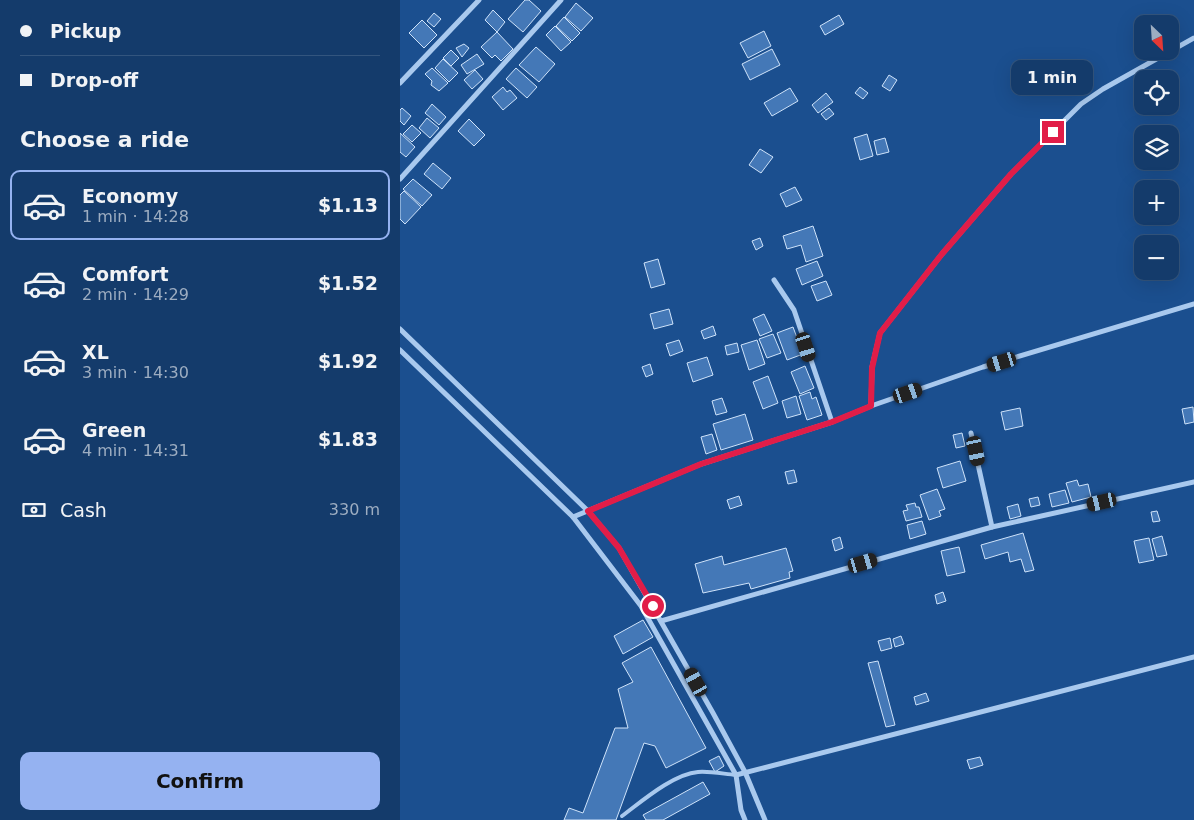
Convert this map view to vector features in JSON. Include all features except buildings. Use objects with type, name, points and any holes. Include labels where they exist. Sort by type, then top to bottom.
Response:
[{"type":"street","points":[[400,82],[479,0]]},
{"type":"street","points":[[400,178],[561,0]]},
{"type":"street","points":[[871,406],[872,368],[880,333],[942,254],[1011,174],[1081,104],[1194,38]]},
{"type":"street","points":[[774,280],[794,310],[832,422]]},
{"type":"street","points":[[573,518],[701,464],[832,422],[871,406],[983,367],[1194,304]]},
{"type":"street","points":[[400,329],[588,511],[619,548],[745,772],[765,820]]},
{"type":"street","points":[[400,350],[573,518],[641,606],[736,775],[741,810],[745,820]]},
{"type":"street","points":[[972,433],[992,527]]},
{"type":"street","points":[[661,621],[992,527],[1194,482]]},
{"type":"street","points":[[736,775],[1194,657]]},
{"type":"lane","points":[[622,816],[652,793],[681,776],[697,772],[736,775]]},
{"type":"route","points":[[653,606],[619,548],[588,511],[701,464],[832,422],[871,406],[872,368],[880,333],[942,254],[1011,174],[1053,132]]}]
